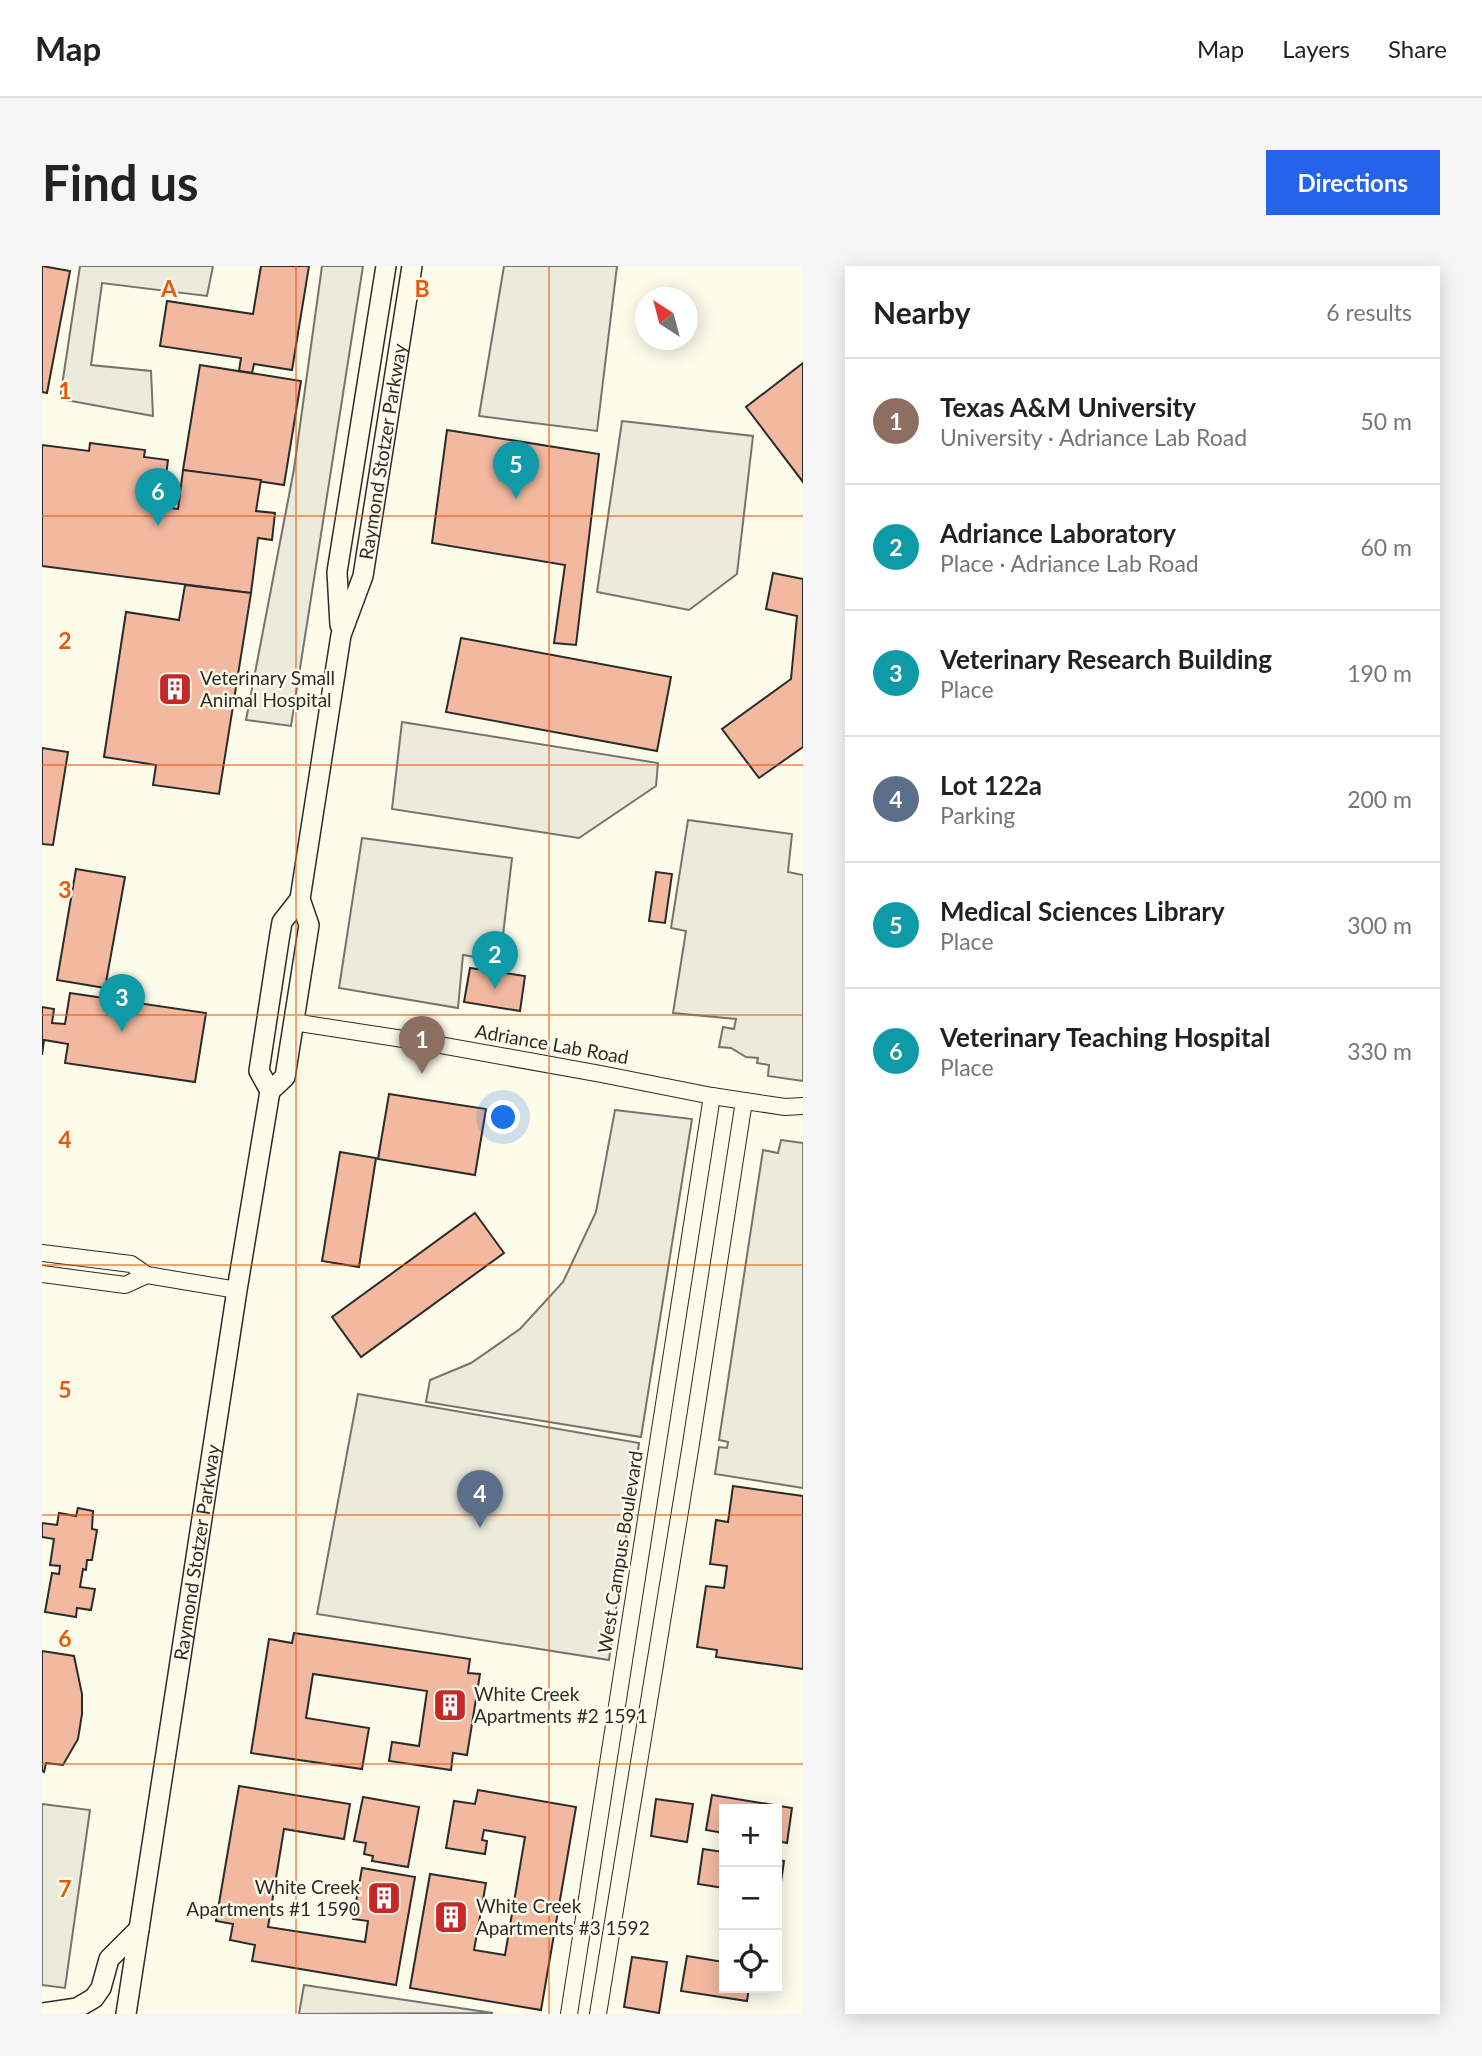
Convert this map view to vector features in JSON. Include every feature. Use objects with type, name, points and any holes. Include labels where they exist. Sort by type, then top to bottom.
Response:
[{"type":"main road","name":"Raymond Stotzer Parkway","points":[[341,635],[337,572],[386,266]]},
{"type":"main road","name":"Raymond Stotzer Parkway","points":[[126,2014],[270,1091],[285,1077],[309,925],[300,899],[341,635],[363,576],[412,266]]},
{"type":"main road","points":[[354,475],[378,479]]},
{"type":"main road","name":"Raymond Stotzer Parkway","points":[[270,1091],[259,1071],[279,940],[282,922],[300,899]]},
{"type":"main road","points":[[279,940],[289,964],[283,1008],[293,1022]]},
{"type":"main road","points":[[42,2013],[77,2008],[94,1998],[101,1988],[109,1959],[139,1929]]},
{"type":"street","name":"Adriance Lab Road","points":[[293,1022],[482,1053],[712,1096],[785,1107],[803,1106]]},
{"type":"street","name":"West Campus Boulevard","points":[[569,2014],[712,1096]]},
{"type":"street","points":[[598,2014],[744,1101]]},
{"type":"street","points":[[42,1253],[131,1264],[147,1275],[237,1290]]},
{"type":"street","points":[[42,1274],[125,1284],[147,1275]]},
{"type":"street","points":[[579,1953],[607,1957]]},
{"type":"shaded area","points":[[80,266],[213,266],[207,296],[102,283],[91,365],[151,371],[153,416],[60,399]]},
{"type":"shaded area","points":[[322,266],[363,266],[291,726],[246,720],[294,469]]},
{"type":"shaded area","points":[[504,266],[617,266],[597,431],[479,416]]},
{"type":"shaded area","points":[[622,421],[753,436],[737,574],[689,610],[597,592]]},
{"type":"shaded area","points":[[402,722],[658,763],[656,786],[579,838],[392,809]]},
{"type":"shaded area","points":[[688,820],[792,834],[788,872],[803,875],[803,1081],[768,1076],[769,1065],[757,1063],[758,1058],[746,1057],[731,1048],[719,1047],[723,1027],[734,1029],[736,1019],[673,1013],[686,931],[671,928]]},
{"type":"shaded area","points":[[362,838],[512,858],[500,961],[463,955],[458,1008],[339,988]]},
{"type":"shaded area","points":[[615,1110],[692,1119],[641,1437],[426,1402],[430,1380],[471,1363],[520,1329],[563,1282],[596,1212]]},
{"type":"shaded area","points":[[781,1140],[803,1143],[803,1488],[715,1474],[719,1447],[727,1448],[728,1442],[719,1440],[763,1150],[778,1153]]},
{"type":"shaded area","points":[[358,1394],[639,1443],[609,1660],[317,1614]]},
{"type":"shaded area","points":[[42,1804],[90,1810],[65,1988],[42,1985]]},
{"type":"shaded area","points":[[304,1985],[493,2013],[299,2014]]},
{"type":"building","points":[[42,266],[70,271],[47,393],[42,392]]},
{"type":"building","points":[[261,266],[309,266],[292,370],[254,364],[252,373],[239,371],[241,358],[160,346],[167,301],[253,314]]},
{"type":"building","points":[[803,363],[803,482],[746,407]]},
{"type":"building","points":[[200,365],[301,381],[284,485],[183,470]]},
{"type":"building","points":[[447,430],[599,454],[576,645],[554,643],[565,565],[432,543]]},
{"type":"building","points":[[90,443],[145,450],[144,457],[168,460],[162,507],[178,509],[183,470],[261,480],[256,511],[275,513],[272,540],[258,538],[251,593],[42,566],[42,445],[89,451]]},
{"type":"building","points":[[773,573],[803,579],[803,747],[759,778],[722,729],[791,679],[797,616],[766,609]]},
{"type":"building","name":"Veterinary Small Animal Hospital","points":[[185,585],[251,593],[219,794],[153,785],[156,765],[104,757],[126,612],[179,620]]},
{"type":"building","points":[[461,638],[671,677],[657,751],[446,712]]},
{"type":"building","points":[[42,748],[68,752],[53,845],[42,844]]},
{"type":"building","points":[[76,869],[125,877],[105,988],[57,980]]},
{"type":"building","points":[[656,872],[672,874],[665,923],[649,921]]},
{"type":"building","points":[[470,968],[525,976],[520,1011],[464,1002]]},
{"type":"building","points":[[70,993],[206,1013],[195,1082],[65,1063],[68,1044],[44,1040],[42,1055],[42,1007],[54,1009],[52,1023],[65,1024]]},
{"type":"building","points":[[389,1094],[486,1109],[475,1175],[378,1159]]},
{"type":"building","points":[[340,1152],[376,1158],[359,1267],[322,1261]]},
{"type":"building","points":[[475,1213],[504,1253],[361,1357],[332,1317]]},
{"type":"building","points":[[733,1486],[803,1496],[803,1669],[716,1657],[717,1650],[697,1647],[706,1586],[724,1588],[727,1566],[710,1564],[716,1520],[728,1522]]},
{"type":"building","points":[[78,1508],[93,1511],[92,1529],[97,1530],[92,1560],[87,1560],[86,1570],[83,1569],[80,1587],[95,1589],[91,1610],[77,1608],[76,1617],[45,1612],[52,1573],[59,1574],[60,1566],[50,1565],[54,1539],[42,1537],[42,1523],[57,1525],[59,1513],[76,1516]]},
{"type":"building","name":"White Creek Apartments #2 1591","points":[[294,1633],[470,1659],[468,1673],[480,1674],[467,1755],[453,1753],[451,1770],[389,1761],[392,1742],[419,1746],[427,1691],[313,1674],[306,1718],[369,1728],[362,1769],[251,1753],[269,1639],[292,1643]]},
{"type":"building","points":[[42,1651],[74,1656],[82,1694],[78,1739],[63,1765],[46,1763],[44,1772],[42,1771]]},
{"type":"building","name":"White Creek Apartments #1 1590","points":[[239,1786],[350,1804],[344,1839],[284,1829],[268,1927],[365,1942],[368,1921],[353,1919],[362,1868],[415,1877],[396,1985],[252,1961],[255,1945],[230,1940],[233,1924],[216,1921]]},
{"type":"building","name":"White Creek Apartments #3 1592","points":[[478,1790],[576,1807],[541,2010],[410,1988],[430,1874],[486,1883],[474,1950],[505,1955],[525,1837],[484,1830],[482,1840],[487,1841],[485,1854],[446,1848],[454,1801],[475,1804]]},
{"type":"building","points":[[712,1795],[767,1804],[719,1804],[719,1832],[706,1830]]},
{"type":"building","points":[[363,1797],[419,1807],[408,1867],[372,1861],[373,1856],[364,1854],[366,1843],[354,1841]]},
{"type":"building","points":[[656,1799],[693,1804],[687,1842],[651,1836]]},
{"type":"building","points":[[782,1806],[792,1808],[787,1843],[782,1842]]},
{"type":"building","points":[[703,1849],[719,1851],[719,1887],[698,1884]]},
{"type":"building","points":[[687,1956],[719,1961],[719,1993],[748,1993],[747,2001],[681,1991]]},
{"type":"building","points":[[632,1957],[667,1962],[659,2013],[624,2007]]},
{"type":"place","name":"Medical Sciences Library","points":[[516,499]]},
{"type":"place","name":"Veterinary Teaching Hospital","points":[[158,526]]},
{"type":"place","name":"Veterinary Small Animal Hospital","points":[[175,689]]},
{"type":"place","name":"Adriance Laboratory","points":[[495,989]]},
{"type":"place","name":"Veterinary Research Building","points":[[122,1032]]},
{"type":"place","name":"Texas A&M University","points":[[422,1074]]},
{"type":"place","name":"Lot 122a","points":[[480,1528]]},
{"type":"place","name":"White Creek Apartments #2 1591","points":[[450,1705]]},
{"type":"place","name":"White Creek Apartments #1 1590","points":[[384,1898]]},
{"type":"place","name":"White Creek Apartments #3 1592","points":[[451,1917]]}]
